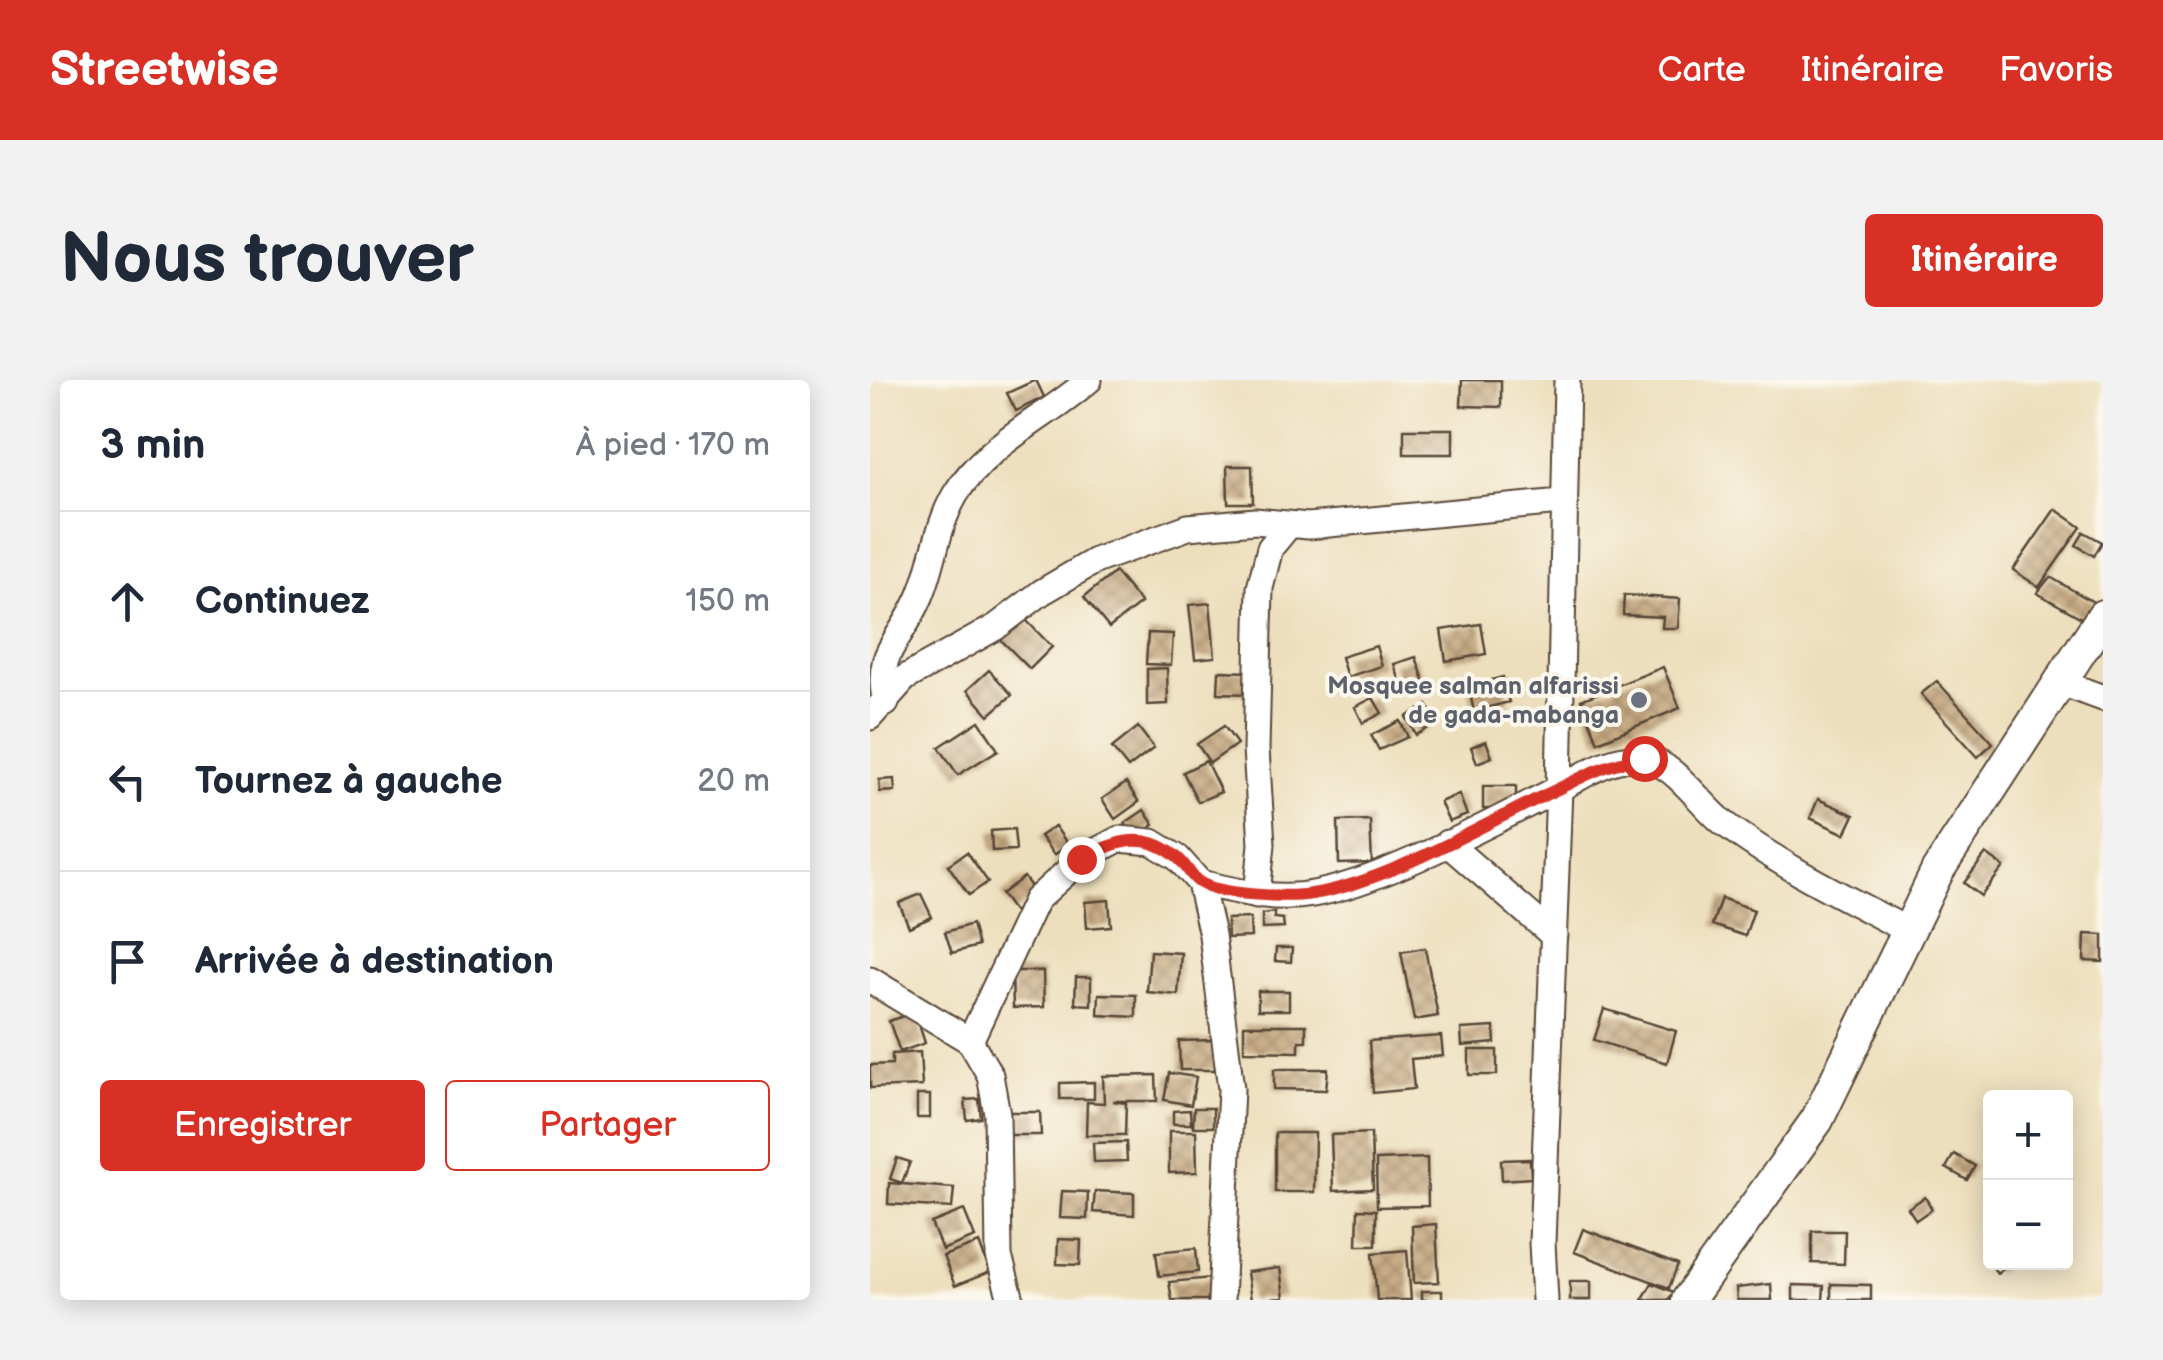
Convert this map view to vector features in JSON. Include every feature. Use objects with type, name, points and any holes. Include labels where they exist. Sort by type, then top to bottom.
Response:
[{"type":"street","points":[[878,710],[880,666],[920,597],[939,527],[956,494],[992,452],[1089,380]]},
{"type":"street","points":[[1546,1300],[1542,1242],[1559,789],[1566,380]]},
{"type":"street","points":[[878,710],[905,678],[996,627],[1019,606],[1095,561],[1188,527],[1255,521],[1288,525],[1561,502]]},
{"type":"street","points":[[1257,895],[1262,844],[1256,749],[1260,588],[1270,548],[1288,525]]},
{"type":"street","points":[[1688,1300],[1817,1120],[1946,856],[2103,616]]},
{"type":"street","points":[[2059,682],[2103,698]]},
{"type":"street","points":[[1200,883],[1257,895],[1312,894],[1370,876],[1447,843],[1610,762],[1644,758],[1670,772],[1723,822],[1801,875],[1910,931]]},
{"type":"street","points":[[970,1041],[1036,900],[1081,859],[1119,839],[1152,842],[1178,858],[1200,883],[1212,935],[1231,1090],[1221,1300]]},
{"type":"street","points":[[1447,843],[1554,936]]},
{"type":"street","points":[[870,980],[970,1041],[990,1075],[997,1114],[999,1256],[1011,1300]]},
{"type":"building","points":[[1036,380],[1044,397],[1016,411],[1007,393]]},
{"type":"building","points":[[1462,380],[1501,380],[1501,407],[1461,406]]},
{"type":"building","points":[[1404,429],[1453,429],[1453,454],[1404,454]]},
{"type":"building","points":[[1227,466],[1252,466],[1253,503],[1228,503]]},
{"type":"building","points":[[2055,509],[2081,527],[2039,587],[2013,570]]},
{"type":"building","points":[[2084,532],[2102,542],[2094,556],[2076,545]]},
{"type":"building","points":[[1115,572],[1141,603],[1109,628],[1084,597]]},
{"type":"building","points":[[2050,577],[2095,603],[2085,620],[2037,593]]},
{"type":"building","points":[[1624,595],[1680,599],[1678,628],[1662,628],[1663,617],[1623,615]]},
{"type":"building","points":[[1210,603],[1215,657],[1195,659],[1189,605]]},
{"type":"building","points":[[1024,618],[1052,647],[1030,669],[1001,640]]},
{"type":"building","points":[[1481,624],[1486,654],[1446,661],[1441,630]]},
{"type":"building","points":[[1148,633],[1173,634],[1171,665],[1146,664]]},
{"type":"building","points":[[1376,646],[1382,666],[1347,677],[1341,657]]},
{"type":"building","points":[[1416,657],[1426,686],[1404,693],[1394,664]]},
{"type":"building","points":[[1663,667],[1680,708],[1598,742],[1581,700]]},
{"type":"building","points":[[1167,668],[1168,704],[1147,705],[1147,669]]},
{"type":"building","points":[[989,670],[1012,695],[989,715],[967,690]]},
{"type":"building","points":[[1219,671],[1249,672],[1249,694],[1218,693]]},
{"type":"building","points":[[1503,677],[1509,702],[1474,711],[1468,686]]},
{"type":"building","points":[[1937,681],[1993,743],[1978,757],[1921,694]]},
{"type":"building","points":[[1373,698],[1382,713],[1363,723],[1355,707]]},
{"type":"building","points":[[1427,705],[1437,723],[1416,735],[1406,717]]},
{"type":"building","points":[[979,721],[998,750],[958,775],[939,747]]},
{"type":"building","points":[[1400,721],[1408,737],[1379,750],[1371,735]]},
{"type":"building","points":[[1224,726],[1237,744],[1210,763],[1197,744]]},
{"type":"building","points":[[1138,727],[1154,748],[1128,768],[1112,748]]},
{"type":"building","points":[[1486,741],[1492,757],[1477,763],[1471,747]]},
{"type":"building","points":[[1206,761],[1221,792],[1198,802],[1183,772]]},
{"type":"building","points":[[894,779],[895,791],[880,792],[879,780]]},
{"type":"building","points":[[1126,783],[1139,802],[1115,819],[1102,799]]},
{"type":"building","points":[[1483,786],[1516,786],[1516,809],[1483,809]]},
{"type":"building","points":[[1459,794],[1467,815],[1449,822],[1440,802]]},
{"type":"building","points":[[1818,799],[1854,815],[1845,834],[1810,818]]},
{"type":"building","points":[[1144,810],[1154,825],[1134,838],[1125,823]]},
{"type":"building","points":[[1370,820],[1372,863],[1339,864],[1338,821]]},
{"type":"building","points":[[1055,826],[1068,845],[1054,855],[1040,836]]},
{"type":"building","points":[[1014,829],[1016,850],[992,851],[991,831]]},
{"type":"building","points":[[967,852],[988,882],[969,895],[948,865]]},
{"type":"building","points":[[1986,854],[2004,867],[1981,896],[1964,883]]},
{"type":"building","points":[[1024,877],[1037,895],[1014,912],[1001,894]]},
{"type":"building","points":[[921,894],[932,917],[909,927],[899,903]]},
{"type":"building","points":[[1721,898],[1754,910],[1745,936],[1712,925]]},
{"type":"building","points":[[1109,900],[1111,926],[1087,928],[1085,902]]},
{"type":"building","points":[[1274,912],[1274,918],[1283,919],[1284,928],[1262,929],[1262,914]]},
{"type":"building","points":[[1250,918],[1251,937],[1228,938],[1227,919]]},
{"type":"building","points":[[972,924],[978,946],[952,953],[945,932]]},
{"type":"building","points":[[2085,934],[2103,935],[2103,962],[2084,961]]},
{"type":"building","points":[[1276,948],[1292,948],[1291,962],[1275,961]]},
{"type":"building","points":[[1425,948],[1438,1016],[1414,1020],[1401,952]]},
{"type":"building","points":[[1150,951],[1181,953],[1178,995],[1147,992]]},
{"type":"building","points":[[1012,971],[1043,971],[1044,1007],[1013,1008]]},
{"type":"building","points":[[1076,977],[1091,977],[1091,1005],[1075,1004]]},
{"type":"building","points":[[1258,991],[1289,991],[1289,1010],[1258,1010]]},
{"type":"building","points":[[1099,994],[1136,995],[1136,1017],[1098,1015]]},
{"type":"building","points":[[1604,1009],[1676,1031],[1667,1063],[1594,1040]]},
{"type":"building","points":[[915,1012],[925,1043],[900,1052],[889,1021]]},
{"type":"building","points":[[1244,1025],[1306,1025],[1306,1041],[1299,1041],[1299,1052],[1244,1051]]},
{"type":"building","points":[[1494,1027],[1495,1043],[1462,1046],[1461,1029]]},
{"type":"building","points":[[1441,1036],[1443,1056],[1411,1059],[1414,1089],[1373,1093],[1369,1041]]},
{"type":"building","points":[[1214,1040],[1215,1070],[1180,1070],[1179,1041]]},
{"type":"building","points":[[1469,1050],[1497,1050],[1497,1075],[1469,1075]]},
{"type":"building","points":[[920,1052],[922,1086],[870,1088],[870,1065],[892,1064],[892,1054]]},
{"type":"building","points":[[1274,1069],[1328,1069],[1326,1090],[1274,1089]]},
{"type":"building","points":[[1169,1073],[1196,1077],[1191,1105],[1164,1100]]},
{"type":"building","points":[[1156,1075],[1157,1101],[1113,1101],[1126,1103],[1125,1135],[1086,1135],[1087,1102],[1104,1103],[1103,1076]]},
{"type":"building","points":[[1094,1082],[1094,1099],[1060,1099],[1060,1083]]},
{"type":"building","points":[[917,1095],[930,1095],[930,1118],[917,1118]]},
{"type":"building","points":[[979,1099],[981,1118],[967,1120],[965,1100]]},
{"type":"building","points":[[1194,1108],[1213,1108],[1213,1127],[1193,1127]]},
{"type":"building","points":[[1190,1110],[1191,1124],[1173,1124],[1173,1111]]},
{"type":"building","points":[[1008,1112],[1040,1112],[1041,1135],[1008,1135]]},
{"type":"building","points":[[1169,1131],[1196,1131],[1197,1172],[1169,1173]]},
{"type":"building","points":[[1275,1133],[1315,1133],[1314,1192],[1275,1192]]},
{"type":"building","points":[[1371,1133],[1373,1189],[1333,1191],[1331,1135]]},
{"type":"building","points":[[1126,1142],[1127,1161],[1094,1162],[1093,1143]]},
{"type":"building","points":[[1954,1154],[1975,1166],[1967,1180],[1946,1168]]},
{"type":"building","points":[[897,1158],[910,1162],[902,1183],[890,1179]]},
{"type":"building","points":[[1427,1158],[1428,1206],[1377,1207],[1376,1160]]},
{"type":"building","points":[[1530,1159],[1531,1178],[1502,1180],[1501,1160]]},
{"type":"building","points":[[889,1183],[954,1188],[952,1208],[888,1204]]},
{"type":"building","points":[[1062,1191],[1088,1192],[1087,1219],[1060,1218]]},
{"type":"building","points":[[1095,1191],[1134,1193],[1134,1215],[1093,1212]]},
{"type":"building","points":[[1925,1197],[1932,1209],[1916,1220],[1908,1208]]},
{"type":"building","points":[[1358,1209],[1376,1210],[1376,1245],[1357,1245]]},
{"type":"building","points":[[964,1210],[975,1237],[942,1250],[931,1223]]},
{"type":"building","points":[[1436,1224],[1439,1282],[1414,1283],[1412,1226]]},
{"type":"building","points":[[1583,1229],[1678,1265],[1669,1288],[1574,1252]]},
{"type":"building","points":[[1812,1231],[1845,1231],[1844,1264],[1812,1263]]},
{"type":"building","points":[[1058,1239],[1081,1240],[1080,1265],[1057,1264]]},
{"type":"building","points":[[979,1243],[990,1272],[955,1286],[943,1256]]},
{"type":"building","points":[[1196,1248],[1198,1272],[1159,1276],[1156,1252]]},
{"type":"building","points":[[1407,1250],[1411,1300],[1377,1300],[1373,1253]]},
{"type":"building","points":[[1280,1268],[1284,1298],[1251,1300],[1247,1272]]},
{"type":"building","points":[[1211,1278],[1214,1300],[1172,1300],[1169,1282]]},
{"type":"building","points":[[1570,1281],[1591,1281],[1591,1300],[1570,1300]]},
{"type":"building","points":[[1652,1283],[1674,1292],[1668,1300],[1642,1300]]},
{"type":"building","points":[[1771,1284],[1772,1300],[1737,1300],[1736,1288]]},
{"type":"building","points":[[1831,1284],[1871,1285],[1871,1300],[1831,1300]]},
{"type":"building","points":[[1793,1285],[1824,1286],[1823,1300],[1793,1300]]},
{"type":"building","points":[[1422,1291],[1442,1291],[1442,1300],[1422,1300]]},
{"type":"place","name":"Mosquee salman alfarissi de gada-mabanga","points":[[1639,700]]},
{"type":"route","points":[[1081,859],[1119,839],[1152,842],[1178,858],[1200,883],[1257,895],[1312,894],[1370,876],[1447,843],[1610,762],[1644,758]]}]
